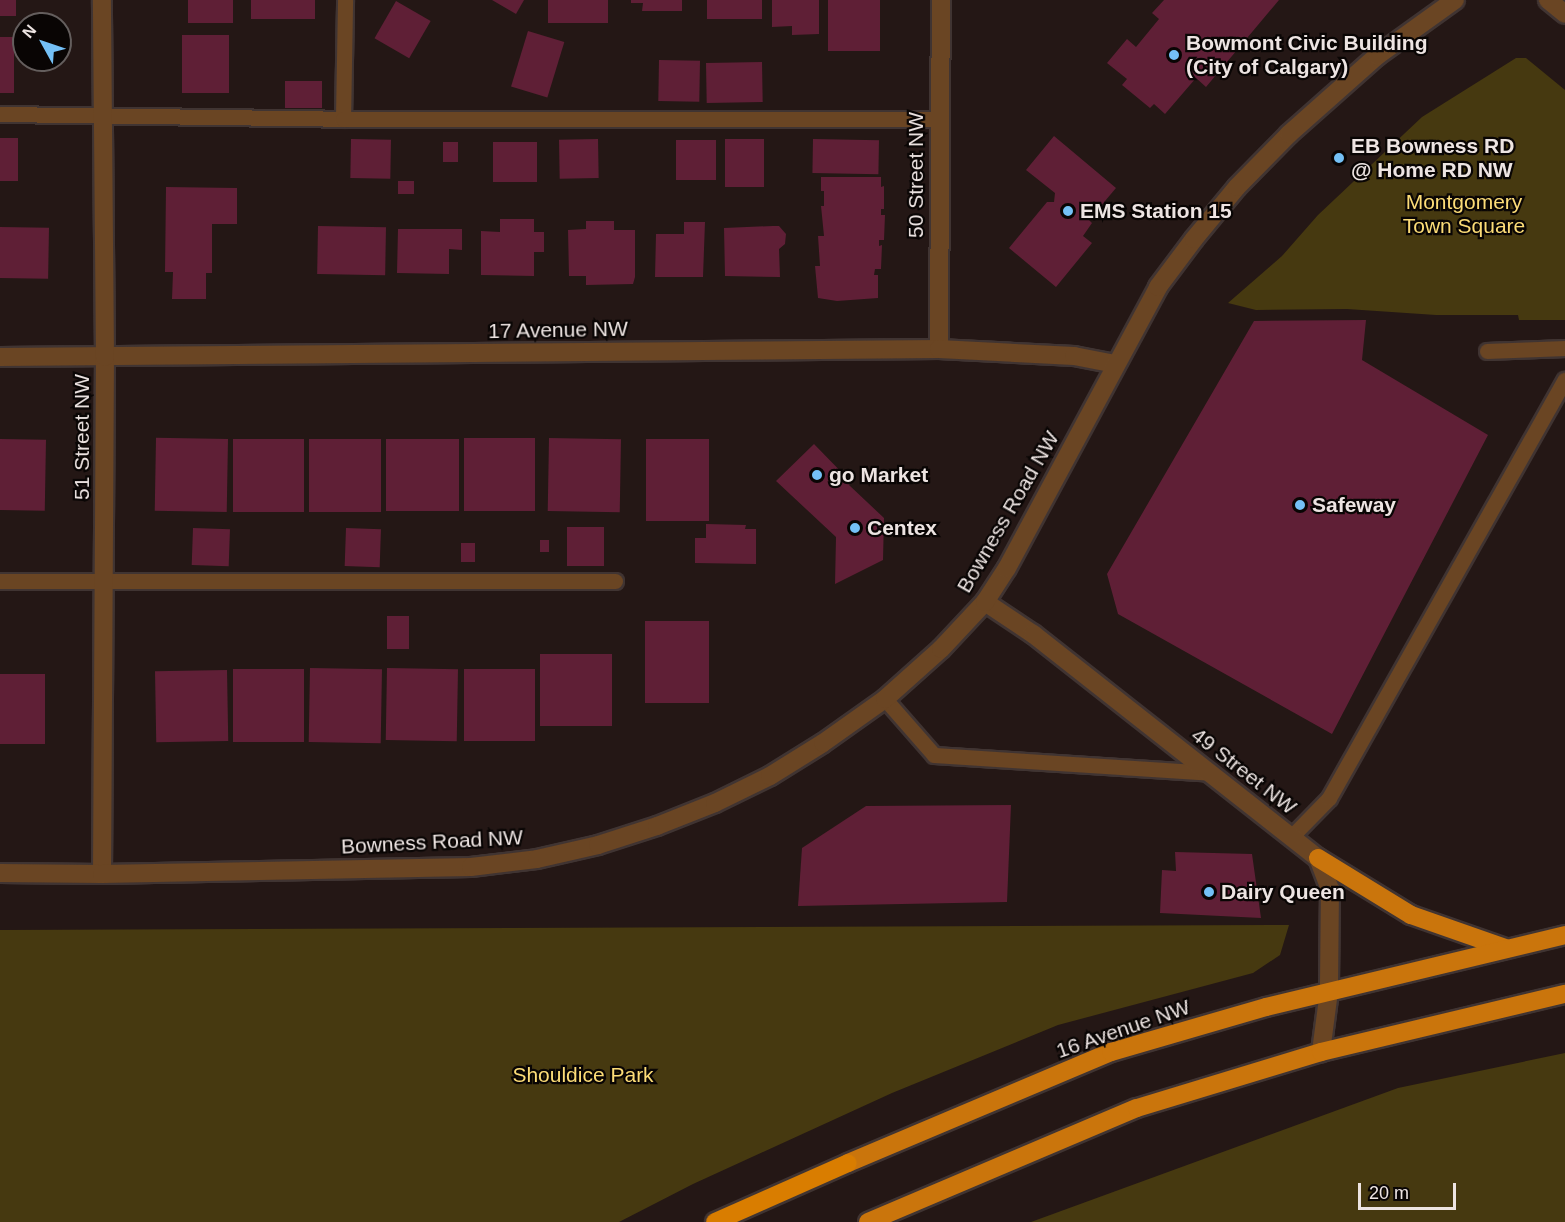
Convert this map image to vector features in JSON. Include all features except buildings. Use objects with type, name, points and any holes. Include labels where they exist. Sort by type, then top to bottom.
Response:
[{"type":"highway","points":[[1318,858],[1411,915],[1505,948]]},
{"type":"highway","name":"16 Avenue NW","points":[[715,1222],[1111,1052],[1266,1006],[1565,935]]},
{"type":"highway","points":[[868,1222],[1137,1108],[1322,1052],[1565,994]]},
{"type":"street","name":"51 Street NW","points":[[102,0],[101,114],[105,357],[102,874]]},
{"type":"street","name":"50 Street NW","points":[[939,349],[941,0]]},
{"type":"street","name":"Bowness Road NW","points":[[0,873],[102,874],[471,867],[537,859],[608,842],[715,803],[770,776],[824,743],[885,699],[941,649],[985,603],[1007,568],[1158,287],[1237,187],[1289,134],[1377,56],[1455,0]]},
{"type":"street","points":[[1548,0],[1565,14]]},
{"type":"street","name":"17 Avenue NW","points":[[0,357],[939,349],[1074,356],[1115,364]]},
{"type":"street","name":"49 Street NW","points":[[985,603],[1034,634],[1318,858]]},
{"type":"street","points":[[1318,858],[1330,889],[1329,991],[1322,1052]]},
{"type":"lane","points":[[343,119],[345,0]]},
{"type":"lane","points":[[0,114],[343,119],[939,119]]},
{"type":"lane","points":[[1486,351],[1565,348]]},
{"type":"lane","points":[[1291,837],[1329,798],[1565,383]]},
{"type":"lane","points":[[0,581],[615,580]]},
{"type":"lane","points":[[885,699],[934,755],[1210,773]]},
{"type":"green space","name":"Montgomery Town Square","points":[[1516,58],[1526,58],[1565,90],[1565,320],[1519,320],[1518,315],[1436,315],[1347,309],[1256,310],[1228,303],[1282,256],[1318,215],[1422,117]]},
{"type":"green space","name":"Shouldice Park","points":[[1289,925],[1280,955],[1253,973],[1058,1025],[892,1093],[693,1184],[619,1222],[0,1222],[0,930]]},
{"type":"green space","points":[[1565,1053],[1565,1222],[1031,1222],[1398,1088]]},
{"type":"place","name":"Bowmont Civic Building (City of Calgary)","points":[[1174,55]]},
{"type":"place","name":"EB Bowness RD @ Home RD NW","points":[[1339,158]]},
{"type":"place","name":"EMS Station 15","points":[[1068,211]]},
{"type":"place","name":"go Market","points":[[817,475]]},
{"type":"place","name":"Safeway","points":[[1300,505]]},
{"type":"place","name":"Centex","points":[[855,528]]},
{"type":"place","name":"Dairy Queen","points":[[1209,892]]}]
